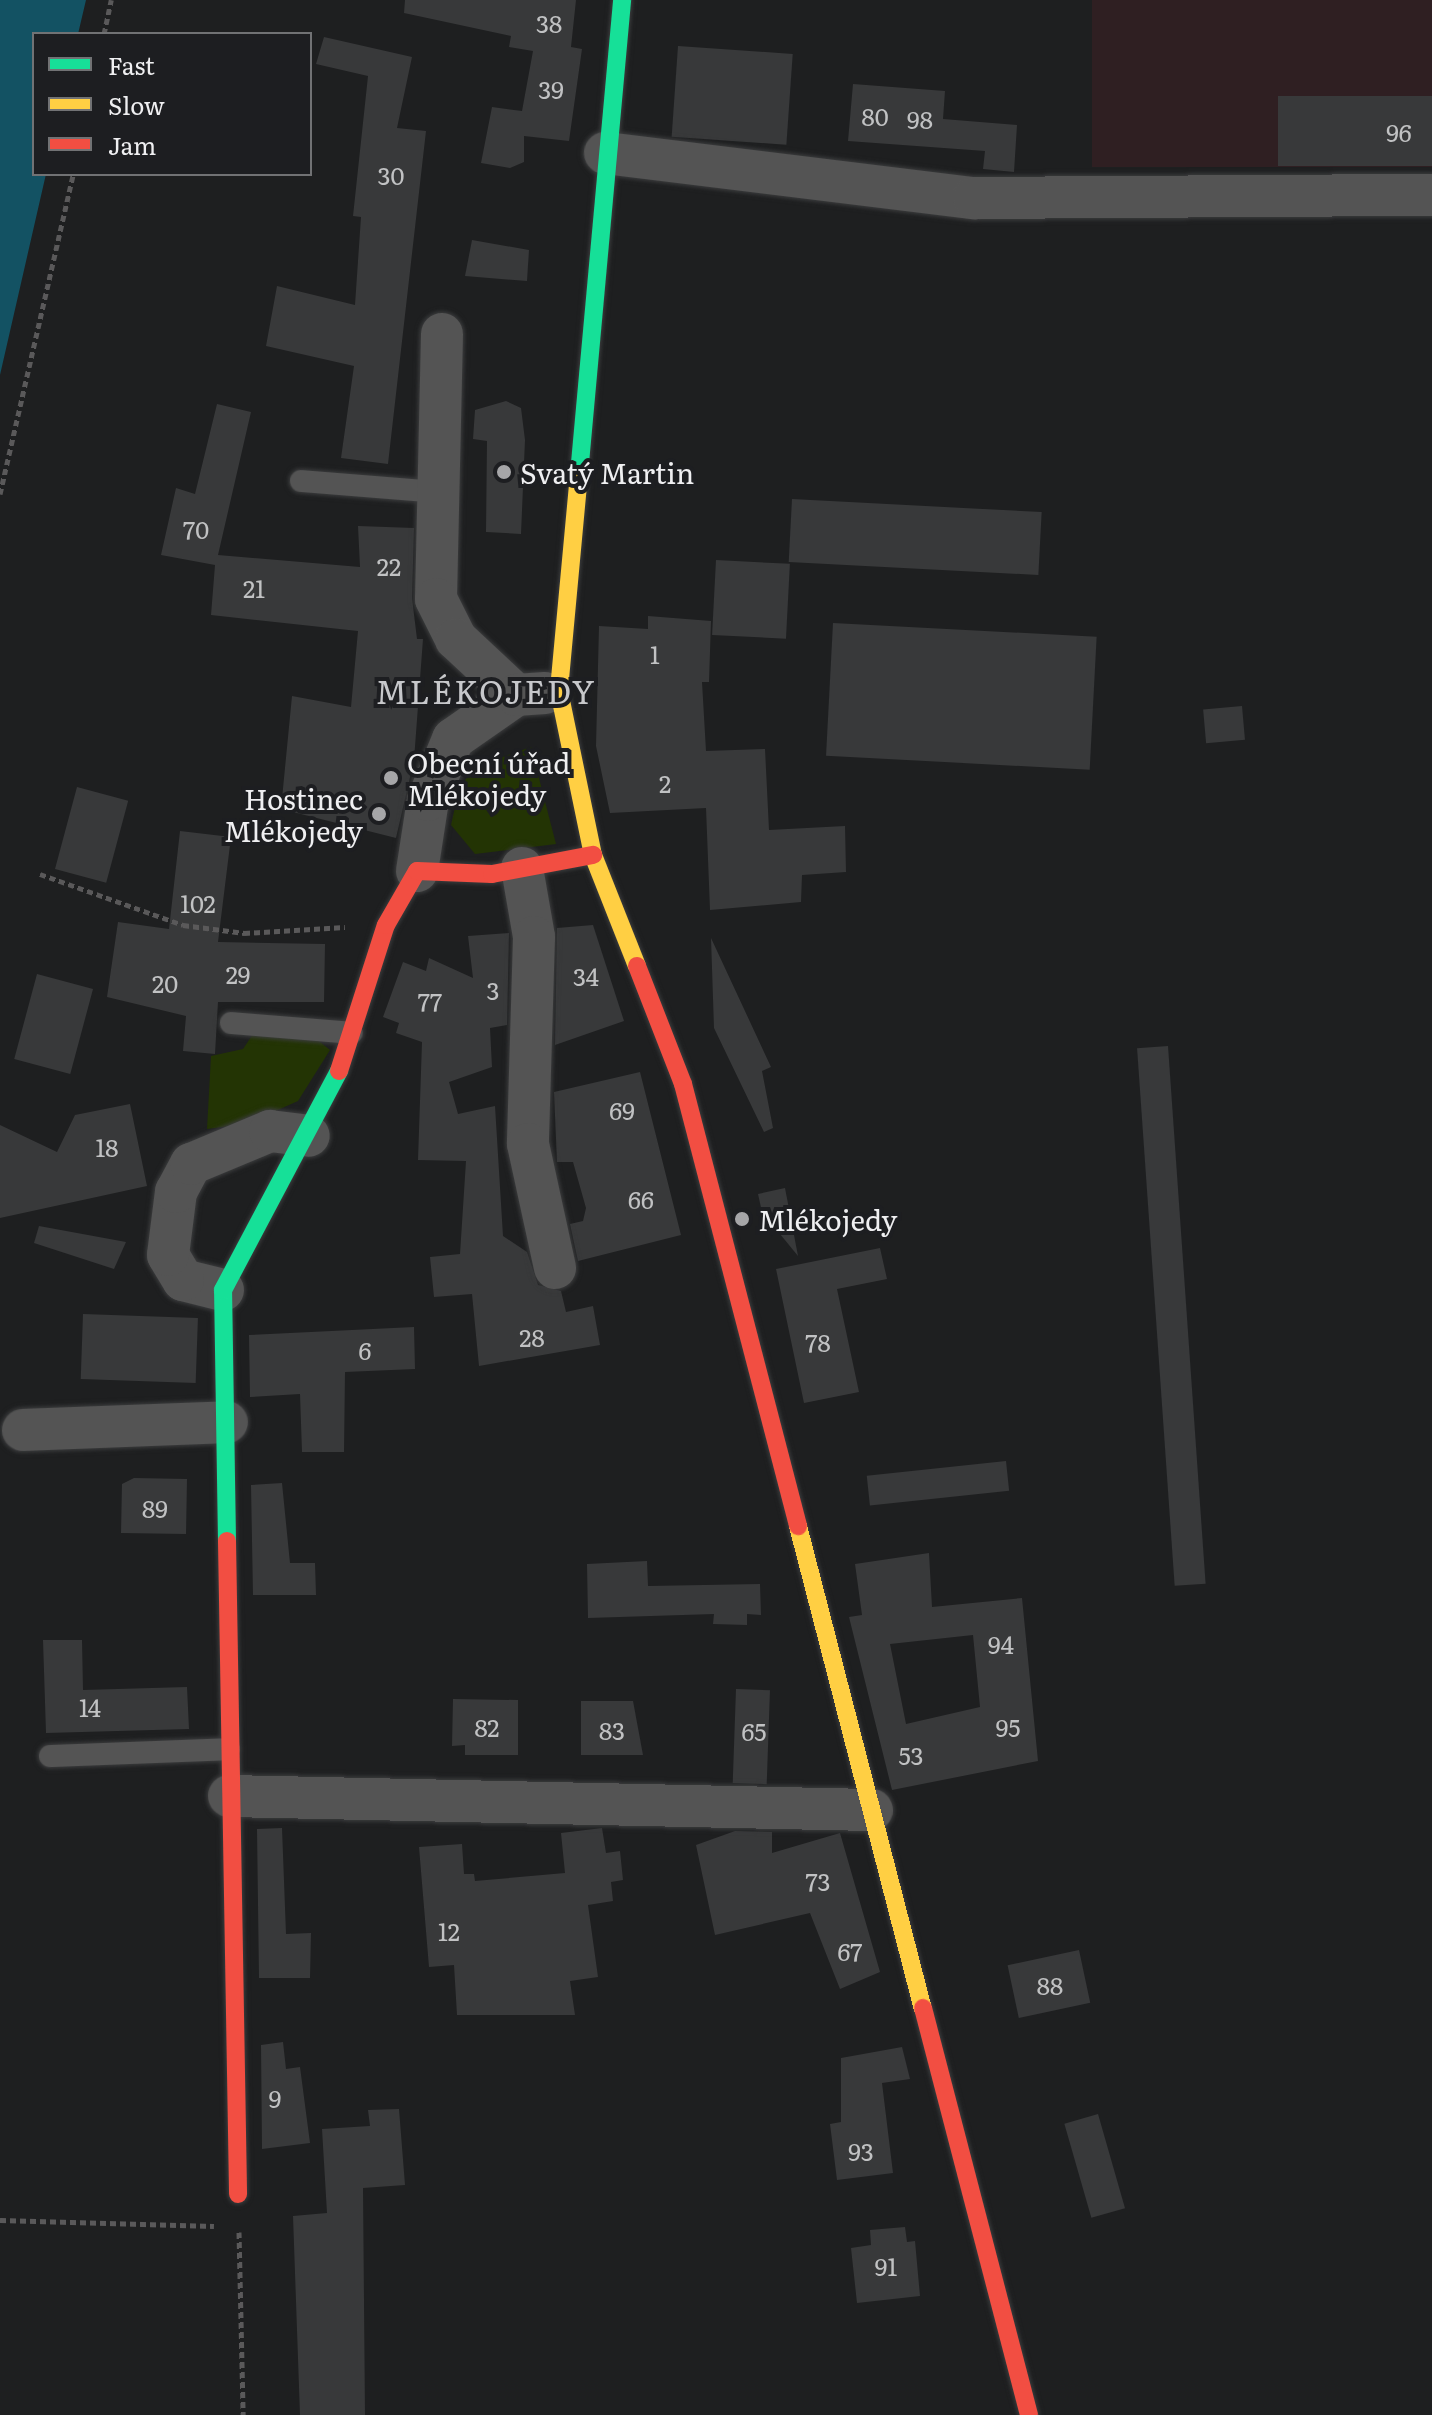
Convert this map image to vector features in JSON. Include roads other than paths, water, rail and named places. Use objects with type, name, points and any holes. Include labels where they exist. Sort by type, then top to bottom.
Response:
[{"type":"street","points":[[622,0],[605,153],[559,691],[593,855],[683,1084],[1029,2415]]},
{"type":"street","points":[[605,153],[974,198],[1432,195]]},
{"type":"street","points":[[442,334],[436,599],[456,639],[516,695]]},
{"type":"street","points":[[238,2194],[223,1290],[309,1136],[352,1033],[386,925],[417,871],[428,800],[453,739],[516,695],[559,691]]},
{"type":"street","points":[[417,871],[522,868],[593,855]]},
{"type":"street","points":[[522,868],[534,937],[528,1144],[555,1268]]},
{"type":"street","points":[[223,1290],[183,1280],[168,1255],[173,1205],[191,1164],[270,1131],[309,1136]]},
{"type":"street","points":[[23,1430],[227,1422]]},
{"type":"street","points":[[229,1796],[872,1810]]},
{"type":"lane","points":[[301,481],[438,492]]},
{"type":"lane","points":[[231,1023],[352,1033]]},
{"type":"lane","points":[[50,1756],[229,1749]]},
{"type":"water","points":[[0,0],[86,0],[78,32],[32,32],[32,176],[46,176],[0,375]]},
{"type":"place","name":"Svatý Martin","points":[[504,472]]},
{"type":"place","name":"Obecní úřad Mlékojedy","points":[[391,778]]},
{"type":"place","name":"Hostinec Mlékojedy","points":[[379,814]]},
{"type":"place","name":"Mlékojedy","points":[[742,1219]]},
{"type":"district","name":"MLÉKOJEDY","points":[[486,690]]}]
